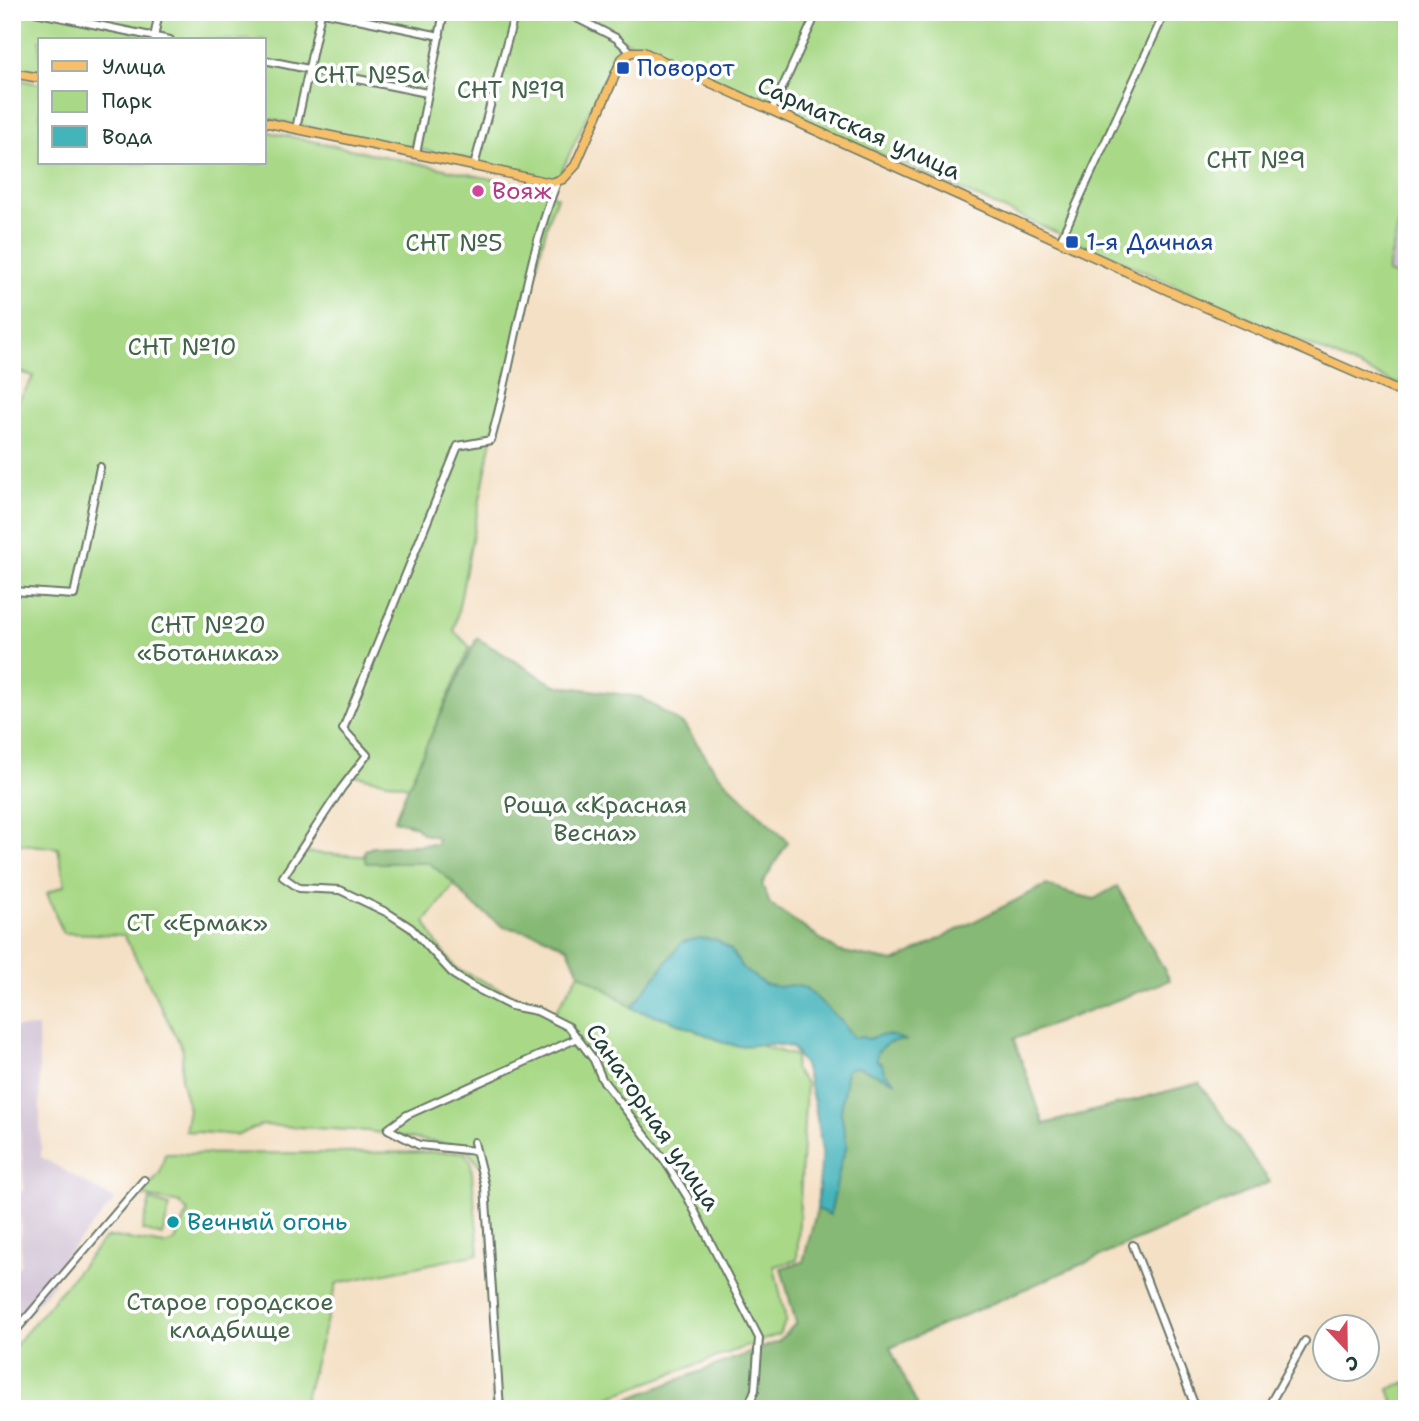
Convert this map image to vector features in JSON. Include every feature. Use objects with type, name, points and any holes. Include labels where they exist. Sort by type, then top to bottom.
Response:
[{"type":"main road","points":[[266,122],[544,183],[557,182],[575,166],[618,65],[631,52]]},
{"type":"main road","name":"Сарматская улица","points":[[631,52],[650,54],[1060,241],[1407,395]]},
{"type":"main road","points":[[12,73],[38,78]]},
{"type":"street","points":[[35,12],[150,38]]},
{"type":"street","points":[[154,38],[159,12]]},
{"type":"street","points":[[296,129],[323,12],[440,36]]},
{"type":"street","points":[[416,154],[444,12]]},
{"type":"street","points":[[474,166],[515,12]]},
{"type":"street","points":[[565,12],[616,38],[631,52]]},
{"type":"street","points":[[772,110],[817,12]]},
{"type":"street","points":[[1060,241],[1165,12]]},
{"type":"street","points":[[266,60],[427,93]]},
{"type":"street","name":"Санаторная улица","points":[[557,182],[533,257],[491,440],[458,446],[343,729],[367,755],[341,789],[283,877],[299,888],[340,890],[388,913],[411,928],[454,975],[511,1006],[537,1011],[569,1027],[594,1060],[602,1079],[687,1196],[759,1338],[755,1390],[747,1409]]},
{"type":"street","points":[[12,591],[74,594],[100,467]]},
{"type":"street","points":[[476,1151],[419,1145],[388,1129],[407,1115],[578,1038]]},
{"type":"street","points":[[474,1142],[485,1186],[500,1409]]},
{"type":"street","points":[[12,1335],[144,1180]]},
{"type":"street","points":[[1133,1245],[1196,1409]]},
{"type":"street","points":[[1267,1409],[1305,1341]]},
{"type":"shaded area","points":[[1407,189],[1407,278],[1387,274]]},
{"type":"shaded area","points":[[38,1027],[41,1157],[115,1200],[49,1275],[55,1282],[12,1332],[12,1275],[21,1263],[20,1197],[24,1187],[14,1028]]},
{"type":"green space","name":"СНТ №9","points":[[12,12],[1407,12],[1407,189],[1387,273],[1407,278],[1407,372],[1399,385],[622,39],[560,175],[548,181],[477,161],[266,118],[266,38],[38,38],[38,73],[12,68]]},
{"type":"green space","points":[[12,78],[38,84],[38,164],[266,164],[266,131],[525,186],[557,197],[550,214],[491,444],[454,631],[470,647],[409,786],[348,774],[299,852],[424,860],[475,858],[425,922],[437,944],[457,969],[554,1014],[579,973],[636,1010],[796,1056],[794,1069],[806,1084],[797,1260],[774,1266],[786,1320],[780,1334],[576,1409],[492,1409],[496,1352],[484,1170],[464,1147],[367,1131],[261,1125],[238,1135],[185,1131],[189,1109],[181,1079],[183,1050],[124,935],[63,933],[47,893],[65,885],[58,848],[12,843],[12,412],[34,376],[12,370]]},
{"type":"green space","name":"Роща «Красная Весна»","points":[[477,638],[554,685],[640,697],[684,725],[718,774],[788,842],[762,884],[770,904],[838,951],[894,962],[1046,885],[1094,899],[1117,886],[1170,980],[1014,1039],[1044,1124],[1199,1083],[1270,1182],[890,1348],[919,1409],[602,1409],[778,1342],[796,1323],[781,1268],[803,1262],[817,1209],[822,1150],[815,1106],[804,1065],[791,1047],[772,1044],[737,1046],[668,1019],[636,1010],[579,973],[568,948],[539,934],[504,927],[472,904],[450,880],[429,863],[366,863],[365,850],[373,847],[436,844],[438,840],[434,836],[423,834],[415,826],[394,820]]},
{"type":"green space","name":"Старое городское кладбище","points":[[464,1152],[471,1162],[479,1254],[337,1283],[302,1409],[12,1409],[12,1349],[105,1238],[115,1237],[165,1245],[175,1241],[188,1212],[180,1203],[141,1196],[160,1173],[165,1154]]},
{"type":"green space","points":[[150,1200],[170,1206],[162,1236],[142,1230]]},
{"type":"green space","points":[[1407,1382],[1407,1409],[1396,1409],[1389,1389]]},
{"type":"water","points":[[700,938],[717,940],[731,950],[743,969],[765,984],[806,988],[841,1021],[854,1038],[869,1039],[888,1035],[907,1041],[890,1042],[877,1053],[877,1061],[882,1064],[884,1072],[896,1082],[858,1067],[847,1069],[841,1112],[847,1146],[830,1215],[817,1209],[822,1150],[815,1106],[804,1065],[792,1047],[772,1044],[737,1046],[632,1007],[682,942]]},
{"type":"place","name":"Поворот","points":[[623,68]]},
{"type":"place","name":"Вояж","points":[[478,191]]},
{"type":"place","name":"1-я Дачная","points":[[1072,242]]},
{"type":"place","name":"Вечный огонь","points":[[173,1222]]},
{"type":"park label","name":"СНТ №5а","points":[[370,75]]},
{"type":"park label","name":"СНТ №19","points":[[511,90]]},
{"type":"park label","name":"СНТ №5","points":[[454,243]]},
{"type":"park label","name":"СНТ №10","points":[[182,347]]},
{"type":"park label","name":"СНТ №20 «Ботаника»","points":[[208,639]]},
{"type":"park label","name":"СТ «Ермак»","points":[[197,923]]}]
